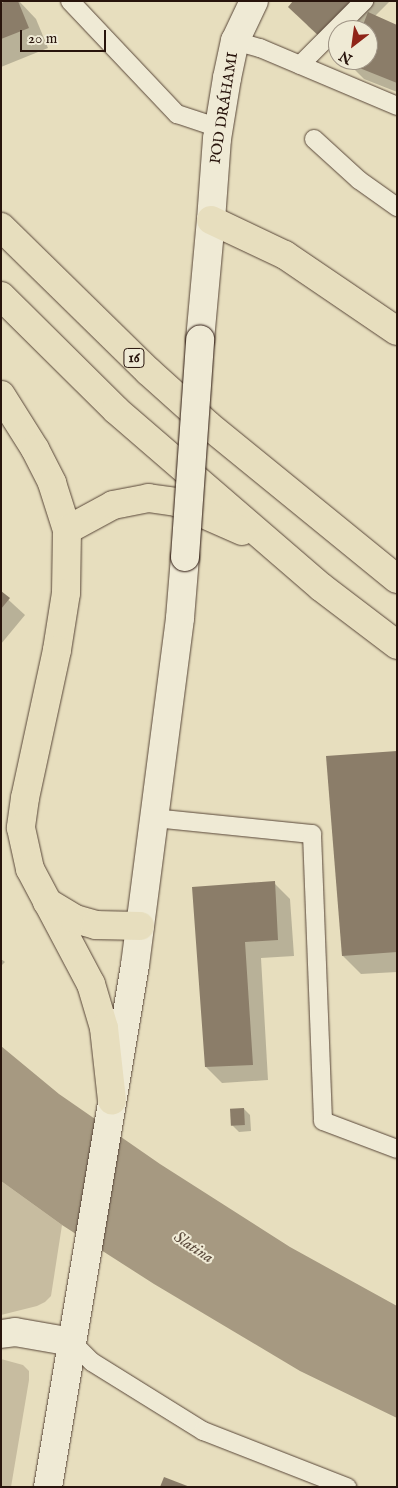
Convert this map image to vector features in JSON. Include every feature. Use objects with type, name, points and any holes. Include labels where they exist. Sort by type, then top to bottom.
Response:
[{"type":"main road","points":[[210,220],[285,255],[397,331]]},
{"type":"main road","name":"16","points":[[1,227],[148,371],[208,426],[397,579]]},
{"type":"main road","points":[[1,296],[116,410],[320,588],[397,645]]},
{"type":"main road","points":[[1,395],[35,449],[52,483],[67,530],[66,593],[57,650],[24,798],[21,828],[30,868],[45,900],[76,951],[91,984],[104,1028],[112,1101]]},
{"type":"main road","points":[[67,530],[113,505],[148,498],[176,502],[266,541]]},
{"type":"main road","points":[[45,900],[75,919],[96,925],[140,926]]},
{"type":"street","name":"POD DRÁHAMI","points":[[48,1487],[140,926],[180,618],[200,340],[219,128],[226,78],[235,41],[252,3]]},
{"type":"street","points":[[1,1334],[16,1332],[72,1342]]},
{"type":"lane","points":[[70,1],[177,114],[219,128]]},
{"type":"lane","points":[[300,65],[364,1]]},
{"type":"lane","points":[[235,41],[260,48],[397,106]]},
{"type":"lane","points":[[314,140],[359,180],[397,207]]},
{"type":"lane","points":[[154,818],[312,834],[323,1121],[397,1150]]},
{"type":"lane","points":[[72,1342],[92,1362],[203,1431],[346,1487]]},
{"type":"shaded area","points":[[1,1181],[62,1225],[51,1296],[37,1306],[1,1315]]},
{"type":"shaded area","points":[[1,1359],[23,1365],[29,1371],[11,1487],[1,1487]]},
{"type":"water","name":"Slatina","points":[[1,1046],[59,1094],[160,1164],[290,1247],[397,1306],[397,1418],[300,1371],[154,1284],[62,1225],[1,1181]]},
{"type":"building","points":[[18,1],[29,28],[1,39],[1,3]]},
{"type":"building","points":[[293,1],[354,1],[336,20],[328,20],[328,29],[320,37],[288,7]]},
{"type":"building","points":[[368,12],[397,25],[397,83],[364,70],[378,70],[378,20],[365,20]]},
{"type":"building","points":[[1,591],[10,598],[1,609]]},
{"type":"building","points":[[397,751],[397,952],[342,956],[326,756]]},
{"type":"building","points":[[275,881],[278,940],[245,942],[253,1065],[205,1067],[192,887]]},
{"type":"building","points":[[244,1108],[245,1125],[231,1126],[230,1109]]},
{"type":"building","points":[[164,1477],[190,1487],[160,1487]]}]
